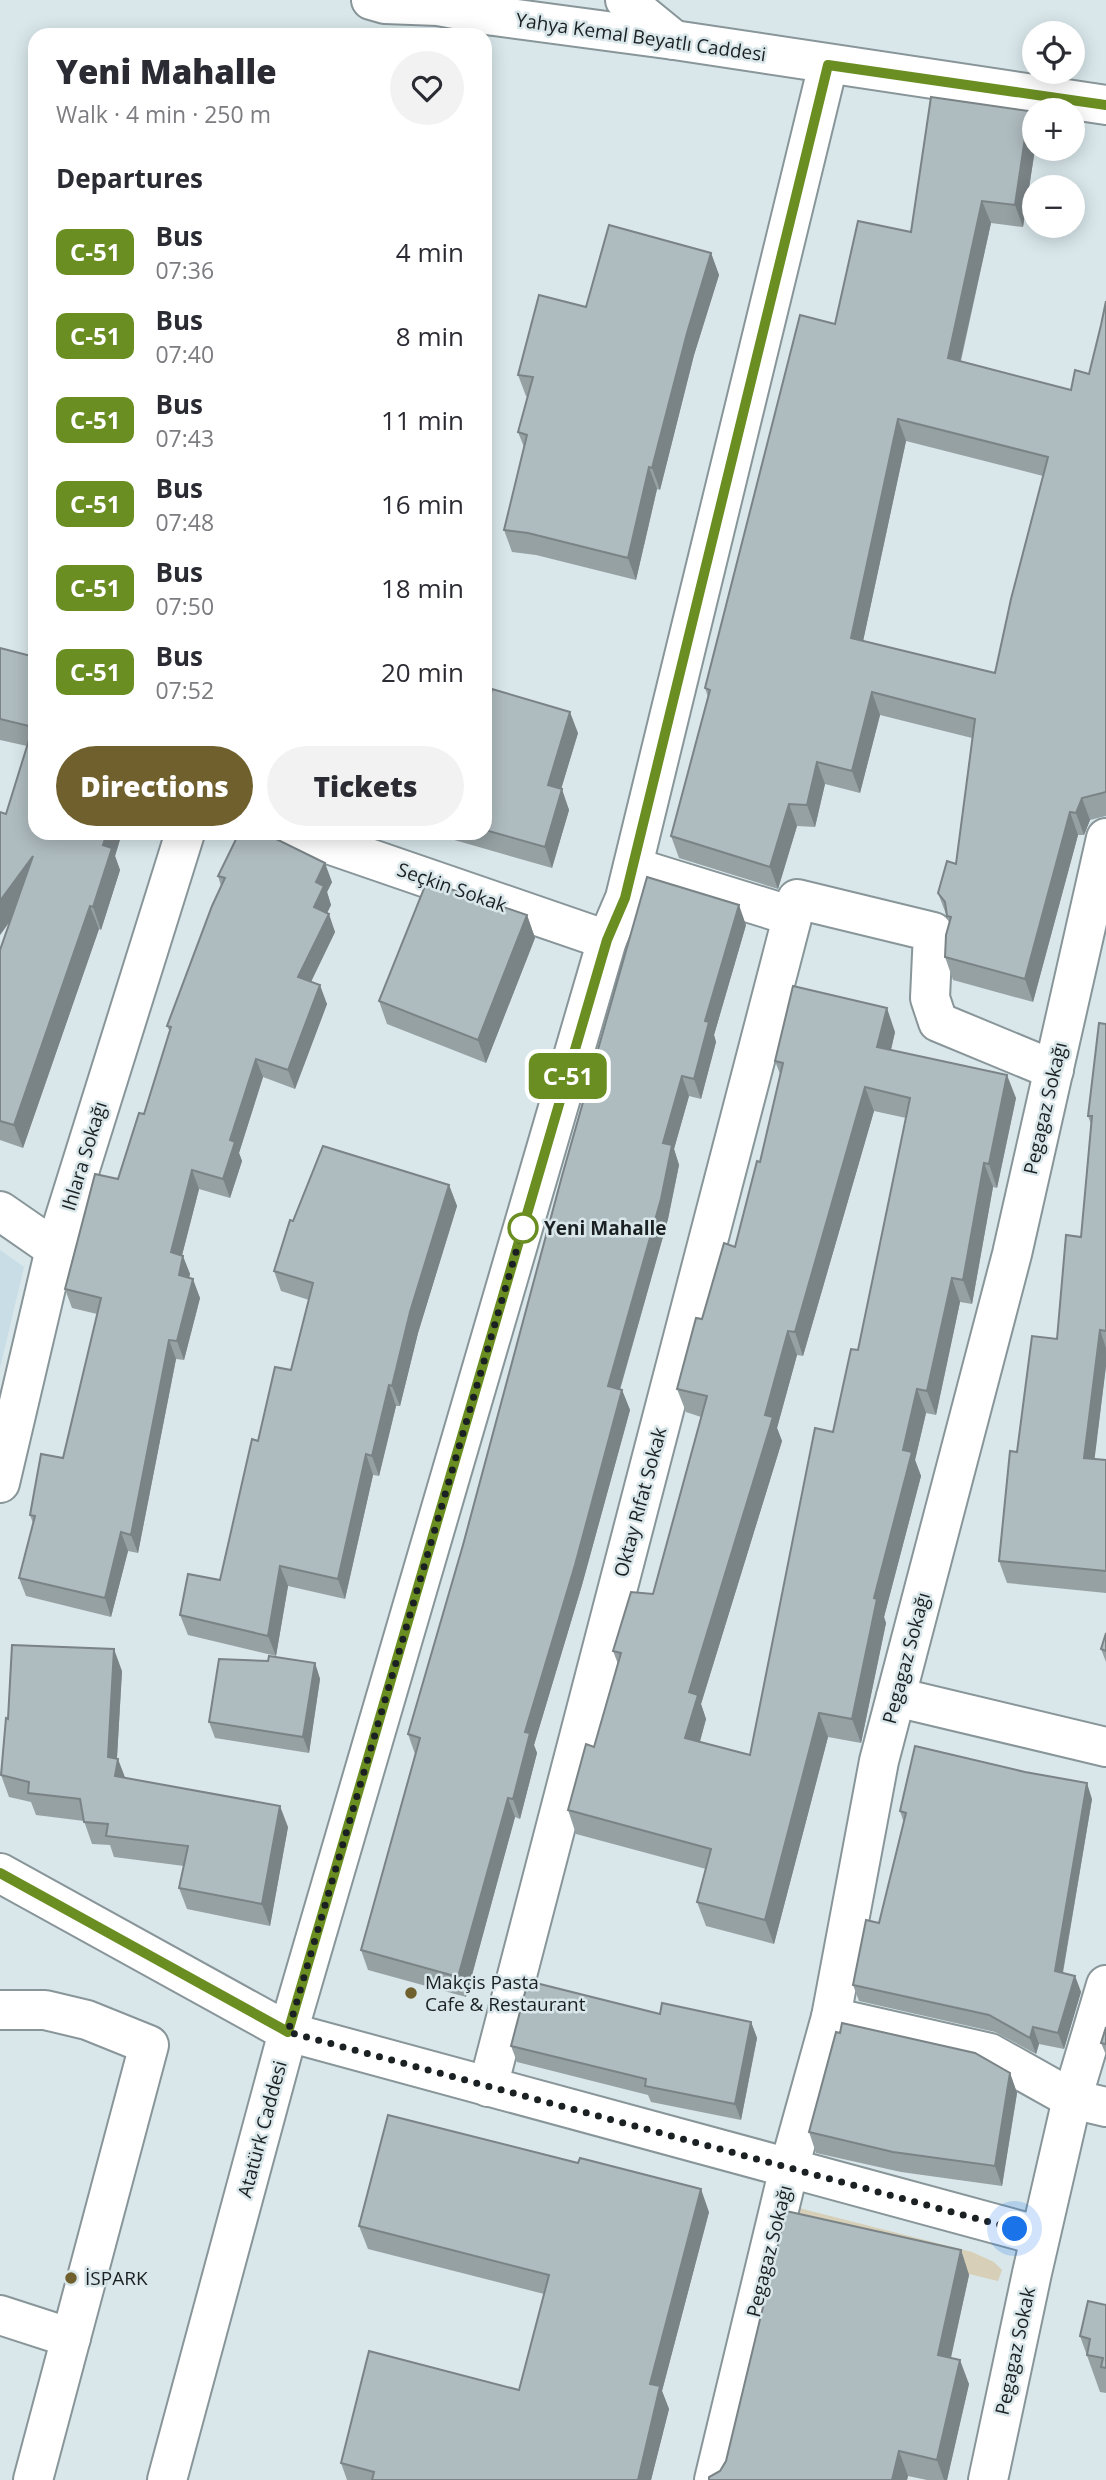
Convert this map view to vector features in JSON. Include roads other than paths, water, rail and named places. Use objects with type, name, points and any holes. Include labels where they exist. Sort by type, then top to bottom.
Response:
[{"type":"street","points":[[625,0],[674,40]]},
{"type":"street","name":"Yahya Kemal Beyatlı Caddesi","points":[[380,10],[447,3],[494,16],[674,40],[828,65]]},
{"type":"street","points":[[828,65],[1106,105]]},
{"type":"street","name":"Atatürk Caddesi","points":[[167,2480],[288,2032],[607,940],[625,898],[828,65]]},
{"type":"street","name":"Pegagaz Sokağı","points":[[714,2480],[789,2168],[831,2017],[879,1761],[1012,1254],[1101,874],[1106,838]]},
{"type":"street","name":"Ihlara Sokağı","points":[[0,1483],[55,1249],[183,840]]},
{"type":"street","name":"Seçkin Sokak","points":[[316,840],[607,940]]},
{"type":"street","points":[[633,867],[792,916],[797,899],[933,932],[930,998],[938,1022],[1054,1070]]},
{"type":"street","name":"Oktay Rıfat Sokak","points":[[488,2087],[792,916]]},
{"type":"street","points":[[0,1211],[55,1249]]},
{"type":"street","points":[[896,1698],[1106,1748]]},
{"type":"street","points":[[0,1873],[288,2032],[1040,2236]]},
{"type":"street","name":"Pegagaz Sokak","points":[[988,2480],[1040,2236],[1089,2103],[1106,1985]]},
{"type":"street","points":[[0,2010],[45,2010],[87,2020],[149,2045],[33,2480]]},
{"type":"street","points":[[831,2017],[990,2053],[1089,2103]]},
{"type":"street","points":[[0,2315],[71,2338]]},
{"type":"place","name":"Yeni Mahalle","points":[[523,1228]]},
{"type":"place","name":"Makçis Pasta Cafe & Restaurant","points":[[411,1993]]},
{"type":"place","name":"İSPARK","points":[[71,2278]]}]
